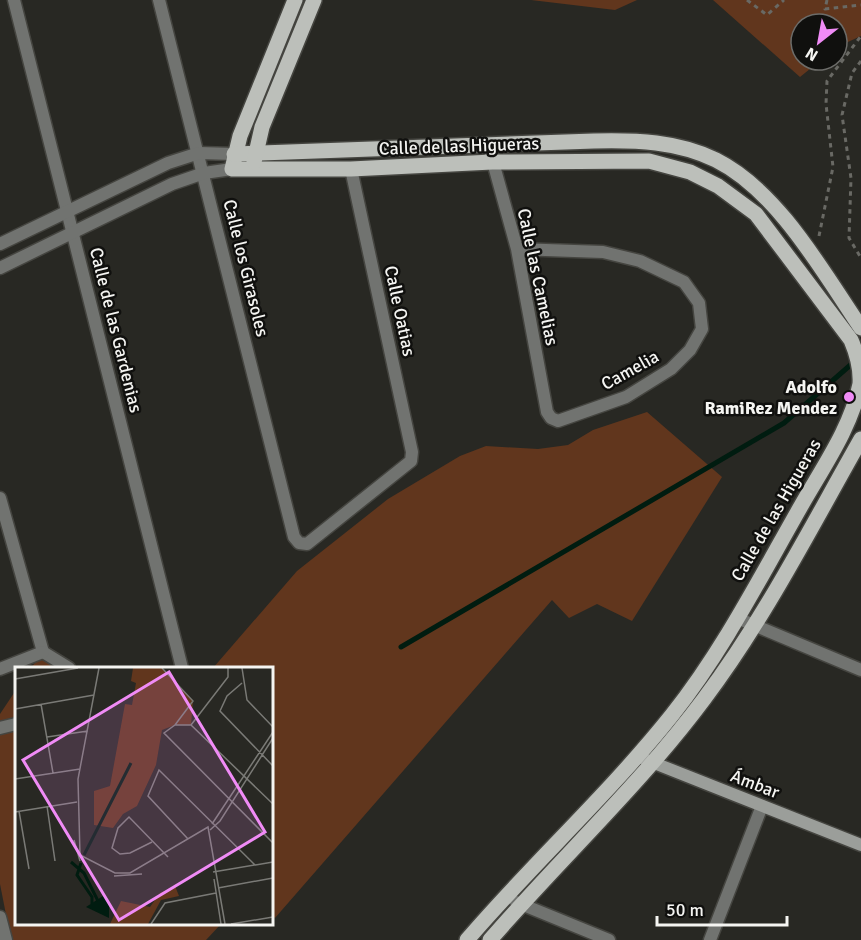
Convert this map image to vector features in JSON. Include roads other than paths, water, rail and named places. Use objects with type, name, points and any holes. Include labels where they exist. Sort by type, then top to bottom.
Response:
[{"type":"main road","points":[[232,169],[234,153],[295,0]]},
{"type":"main road","points":[[253,171],[262,127],[314,0]]},
{"type":"main road","name":"Calle de las Higueras","points":[[234,153],[641,140],[683,148],[716,160],[744,177],[769,200],[814,258],[861,328]]},
{"type":"main road","name":"Calle de las Higueras","points":[[232,169],[253,171],[351,170],[492,162],[649,161],[690,172],[718,186],[756,214],[851,340],[860,360],[861,381],[845,428],[737,618],[673,714],[467,940]]},
{"type":"main road","points":[[490,940],[652,763],[704,699],[754,627],[861,439]]},
{"type":"main road","name":"Ámbar","points":[[637,756],[861,845]]},
{"type":"street","name":"Calle de las Gardenias","points":[[14,0],[69,210],[182,667]]},
{"type":"street","name":"Calle los Girasoles","points":[[159,0],[200,153],[294,537],[299,543]]},
{"type":"street","name":"Calle las Camelias","points":[[488,144],[517,249],[547,412],[551,418]]},
{"type":"street","points":[[0,244],[168,164],[200,153],[234,153]]},
{"type":"street","points":[[0,268],[172,184],[204,173],[232,169]]},
{"type":"street","name":"Calle Oatias","points":[[299,543],[307,544],[411,461],[412,452],[351,170]]},
{"type":"street","name":"Camelia","points":[[517,249],[603,252],[640,261],[684,282],[699,303],[702,329],[690,350],[672,369],[626,397],[558,421],[551,418]]},
{"type":"street","points":[[0,498],[43,652],[66,667]]},
{"type":"street","points":[[737,618],[861,670]]},
{"type":"street","points":[[0,669],[43,652]]},
{"type":"street","points":[[0,728],[15,724]]},
{"type":"street","points":[[710,940],[762,806]]},
{"type":"street","points":[[504,897],[609,940]]},
{"type":"street","points":[[0,917],[6,940]]},
{"type":"waterway","points":[[401,647],[784,423],[855,361]]},
{"type":"place","name":"Adolfo RamiRez Mendez","points":[[849,397]]}]
